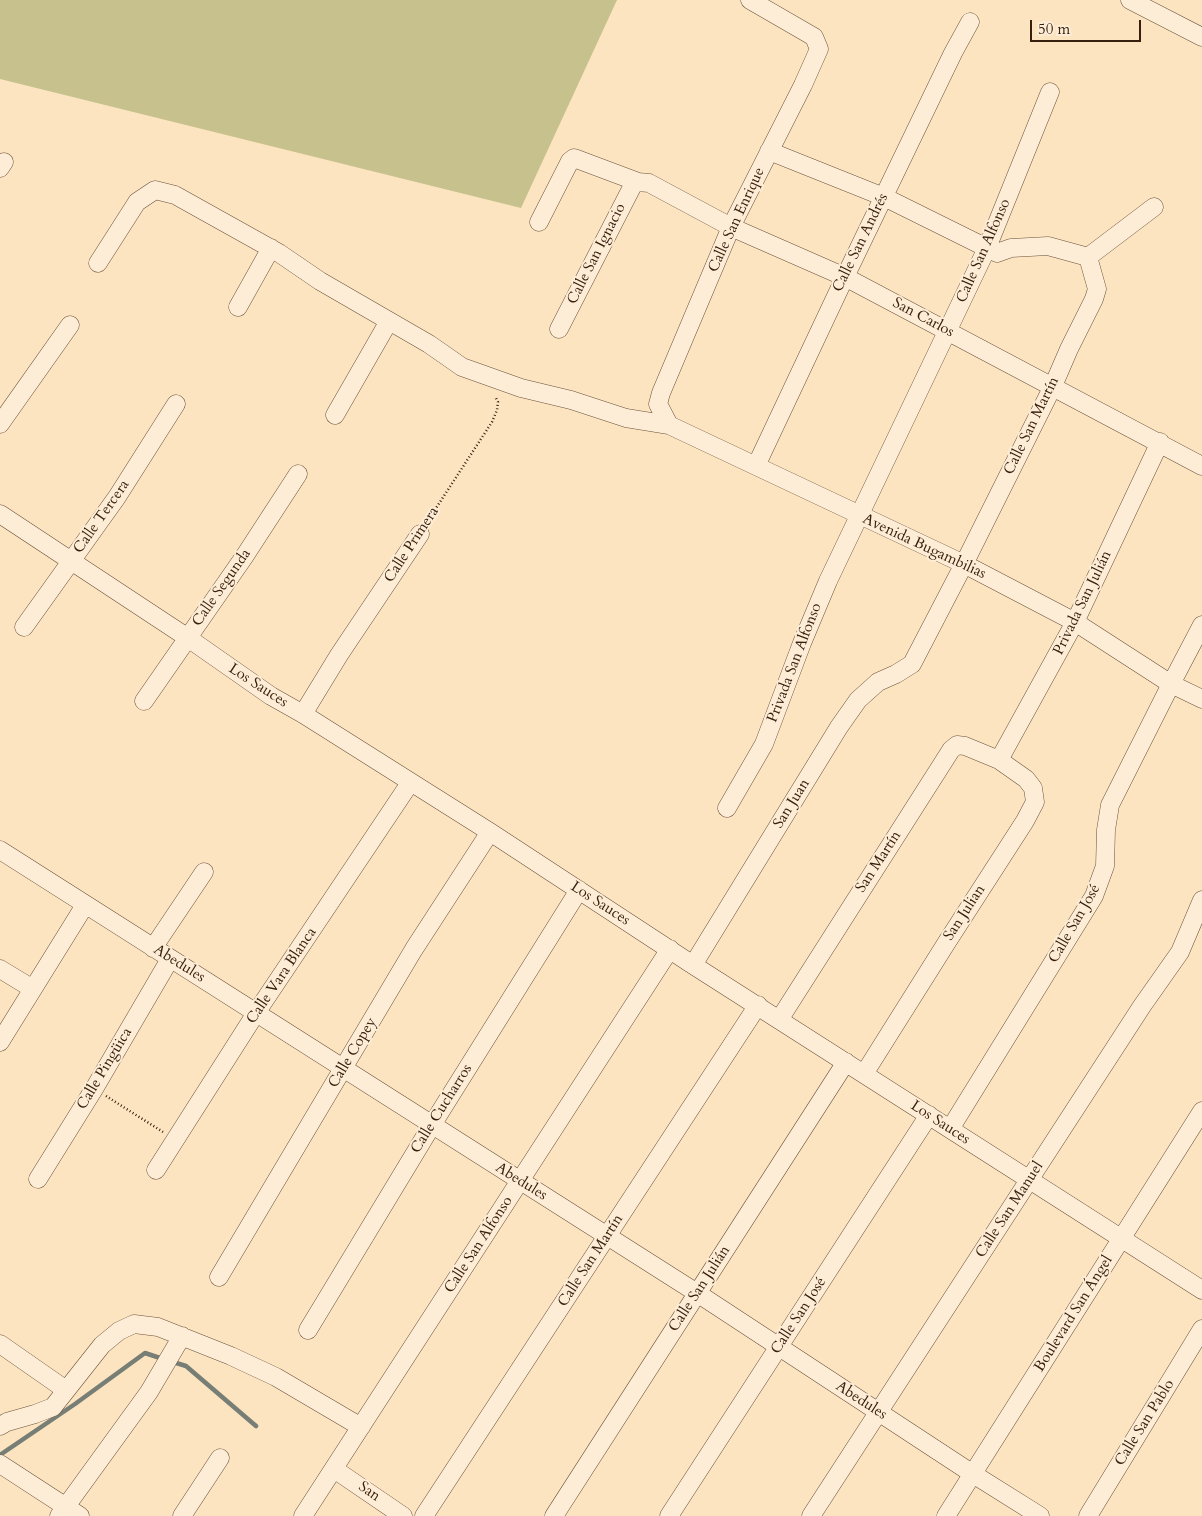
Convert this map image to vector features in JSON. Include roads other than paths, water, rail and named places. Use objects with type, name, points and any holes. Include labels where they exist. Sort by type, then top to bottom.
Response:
[{"type":"street","name":"Calle San Enrique","points":[[669,425],[658,404],[661,394],[731,227],[803,85],[819,49],[814,37],[750,0]]},
{"type":"street","points":[[1130,0],[1202,37]]},
{"type":"street","name":"Calle San Andrés","points":[[756,466],[845,276],[953,53],[970,22]]},
{"type":"street","name":"Calle San Alfonso","points":[[859,515],[987,248],[1050,92]]},
{"type":"street","points":[[769,151],[884,197],[997,253],[1011,248],[1048,246],[1088,257],[1154,207]]},
{"type":"street","name":"San Carlos","points":[[539,222],[570,161],[574,158],[638,182],[649,183],[731,227],[845,276],[1202,466]]},
{"type":"street","name":"Calle San Ignacio","points":[[559,328],[632,186],[638,182]]},
{"type":"street","name":"Avenida Bugambilias","points":[[98,262],[137,202],[155,190],[175,194],[271,248],[320,281],[428,344],[462,367],[521,388],[571,400],[626,418],[669,425],[964,564],[1075,622],[1171,684],[1202,698]]},
{"type":"street","points":[[238,307],[271,248]]},
{"type":"street","name":"Calle San Martín","points":[[912,664],[1053,386],[1094,299],[1096,289],[1088,257]]},
{"type":"street","points":[[336,415],[389,321]]},
{"type":"street","points":[[0,424],[70,324]]},
{"type":"street","name":"Calle Tercera","points":[[24,627],[118,497],[176,404]]},
{"type":"street","name":"Privada San Julián","points":[[999,760],[1075,622],[1160,442]]},
{"type":"street","name":"Calle Segunda","points":[[144,701],[244,557],[298,474]]},
{"type":"street","name":"Los Sauces","points":[[0,514],[188,638],[270,696],[303,714],[490,832],[693,965],[1202,1290]]},
{"type":"street","name":"Privada San Alfonso","points":[[727,808],[764,744],[802,642],[859,515]]},
{"type":"street","name":"Calle Primera","points":[[303,714],[339,655],[420,534]]},
{"type":"street","name":"Calle San José","points":[[950,1129],[1094,896],[1105,866],[1106,830],[1110,805],[1202,625]]},
{"type":"street","name":"San Juan","points":[[693,965],[839,727],[858,700],[878,682],[912,664]]},
{"type":"street","name":"San Martín","points":[[779,1020],[951,750],[957,745],[965,746],[999,760]]},
{"type":"street","name":"San Julian","points":[[864,1074],[1025,821],[1035,802],[1034,788],[1026,779],[999,760]]},
{"type":"street","name":"Calle Vara Blanca","points":[[156,1170],[256,1014],[410,783]]},
{"type":"street","name":"Calle Copey","points":[[219,1277],[414,949],[490,832]]},
{"type":"street","name":"Abedules","points":[[0,850],[697,1293],[1040,1516]]},
{"type":"street","points":[[153,948],[204,872]]},
{"type":"street","name":"Calle Cucharros","points":[[308,1330],[432,1125],[579,890]]},
{"type":"street","name":"Calle San Manuel","points":[[810,1516],[1142,1006],[1180,952],[1202,900]]},
{"type":"street","points":[[0,1042],[85,905]]},
{"type":"street","name":"Calle San Alfonso","points":[[303,1516],[670,949]]},
{"type":"street","name":"Calle Pingüica","points":[[38,1179],[94,1089],[170,959]]},
{"type":"street","points":[[0,968],[33,989]]},
{"type":"street","name":"Calle San Martín","points":[[424,1516],[758,1005]]},
{"type":"street","name":"Calle San Julián","points":[[554,1516],[846,1062]]},
{"type":"street","name":"Boulevard San Ángel","points":[[946,1516],[1202,1111]]},
{"type":"street","name":"Calle San José","points":[[669,1516],[929,1116]]},
{"type":"street","points":[[0,1426],[53,1406],[102,1345],[119,1331],[134,1324],[158,1327],[276,1377],[361,1427]]},
{"type":"street","name":"Calle San Pablo","points":[[1088,1516],[1202,1329]]},
{"type":"street","points":[[0,1464],[68,1513],[149,1392],[182,1336]]},
{"type":"street","points":[[0,1344],[66,1390]]},
{"type":"street","points":[[182,1516],[220,1458]]},
{"type":"street","name":"San","points":[[334,1469],[403,1516]]},
{"type":"waterway","points":[[0,1455],[145,1353],[163,1359]]},
{"type":"waterway","points":[[173,1362],[186,1366],[256,1426]]}]
